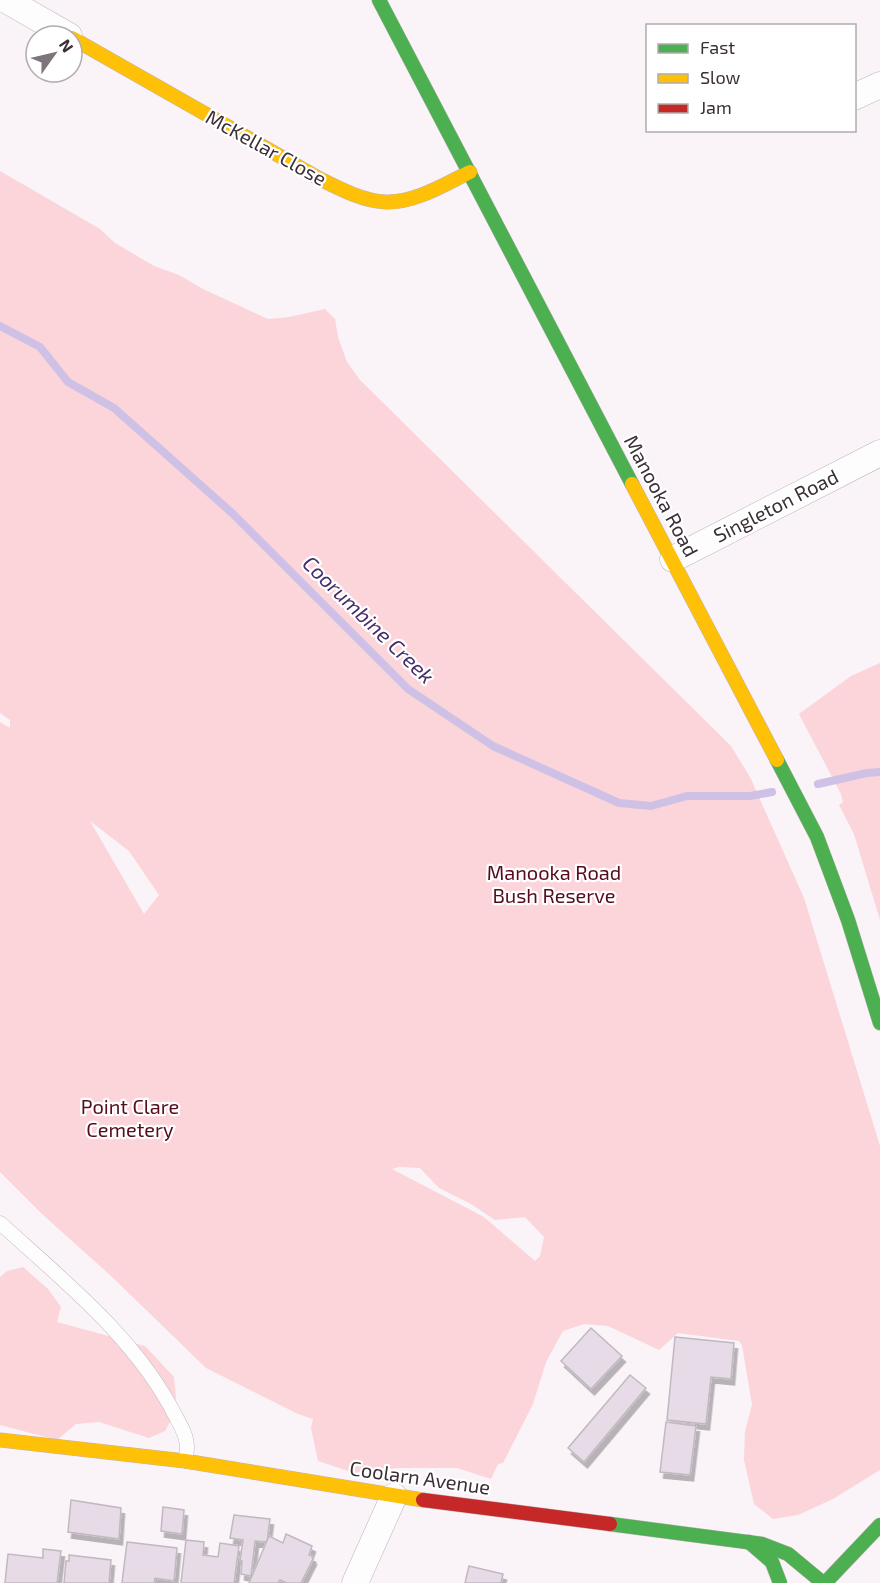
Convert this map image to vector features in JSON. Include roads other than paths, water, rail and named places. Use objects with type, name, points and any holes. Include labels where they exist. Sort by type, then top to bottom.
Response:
[{"type":"street","name":"McKellar Close","points":[[6,0],[48,24]]},
{"type":"street","name":"Manooka Road","points":[[379,0],[673,559],[742,698],[817,837],[848,920],[880,1023]]},
{"type":"street","name":"McKellar Close","points":[[84,45],[320,179],[351,194],[388,202],[424,193],[470,172]]},
{"type":"street","points":[[856,97],[880,86]]},
{"type":"street","name":"Singleton Road","points":[[673,559],[880,453]]},
{"type":"street","name":"Coolarn Avenue","points":[[0,1440],[185,1461],[394,1496],[762,1544],[788,1554],[824,1583]]},
{"type":"street","points":[[356,1583],[394,1496]]},
{"type":"street","points":[[824,1583],[880,1525]]},
{"type":"street","points":[[749,1542],[772,1562],[780,1583]]},
{"type":"lane","points":[[0,1223],[70,1287],[148,1370],[169,1402],[184,1431],[187,1447],[185,1461]]},
{"type":"waterway","name":"Coorumbine Creek","points":[[0,326],[40,347],[68,382],[114,408],[232,513],[408,689],[493,746],[619,803],[651,806],[687,796],[750,796],[772,792]]},
{"type":"waterway","name":"Coorumbine Creek","points":[[818,784],[880,772]]},
{"type":"park label","name":"Manooka Road Bush Reserve","points":[[554,884]]},
{"type":"park label","name":"Point Clare Cemetery","points":[[130,1118]]}]
